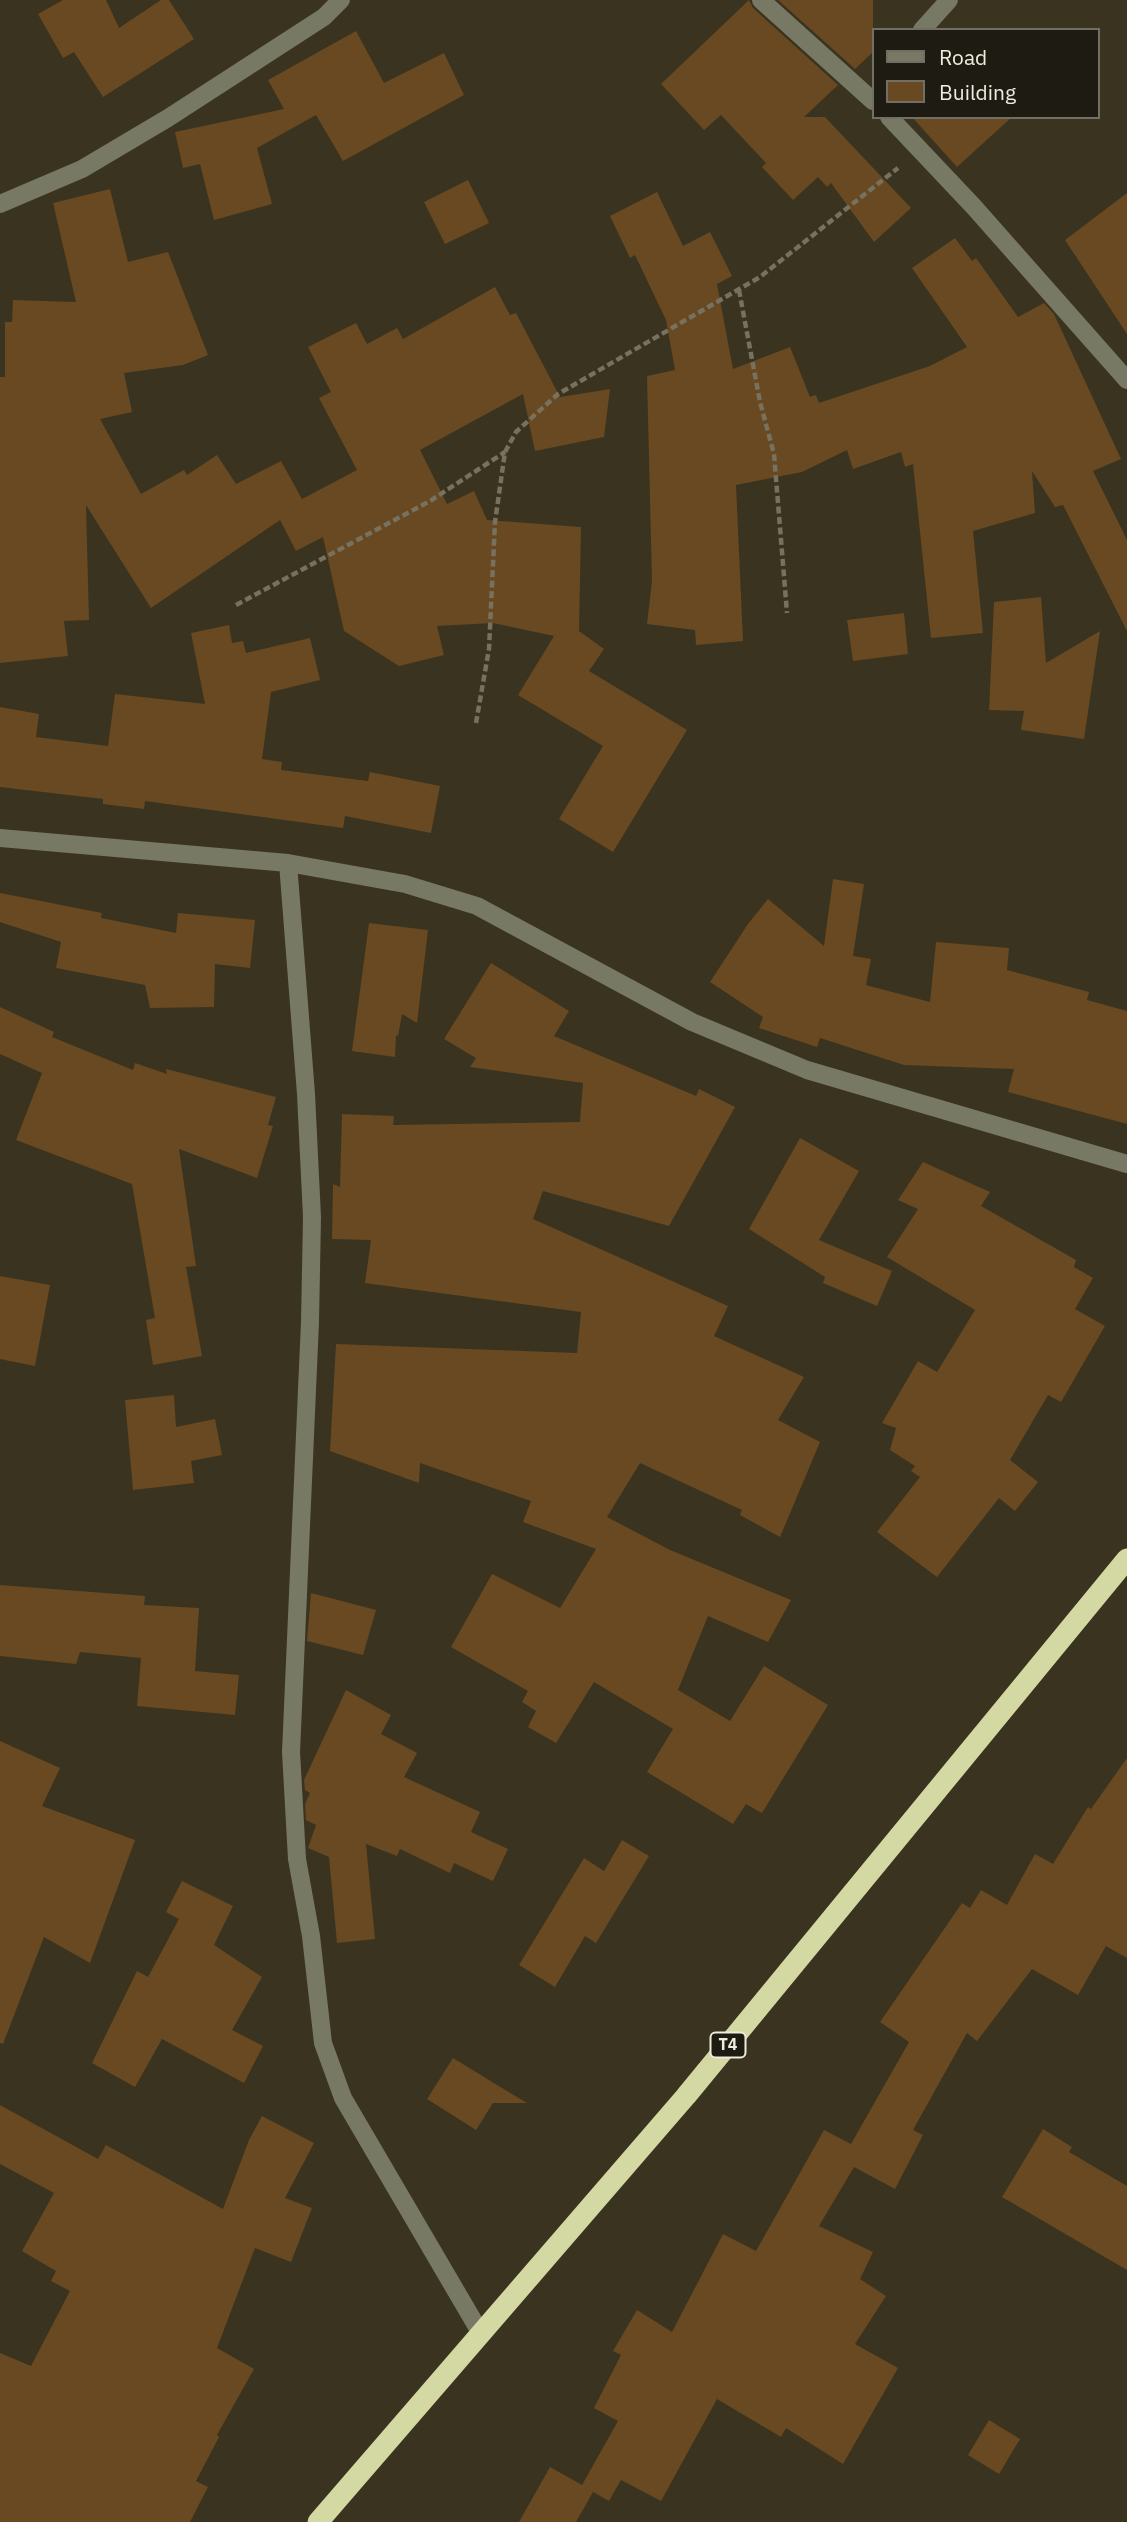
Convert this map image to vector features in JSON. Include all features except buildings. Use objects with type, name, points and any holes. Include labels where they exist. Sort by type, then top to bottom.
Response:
[{"type":"highway","name":"T4","points":[[318,2522],[686,2096],[1127,1559]]},
{"type":"street","points":[[0,204],[82,169],[168,118],[324,17],[341,0]]},
{"type":"street","points":[[761,0],[870,92]]},
{"type":"street","points":[[924,28],[949,0]]},
{"type":"street","points":[[891,119],[1127,380]]},
{"type":"street","points":[[0,838],[288,863],[405,884],[477,906],[692,1022],[807,1070],[1127,1164]]},
{"type":"street","points":[[288,863],[305,1082],[312,1217],[310,1322],[291,1752],[297,1859],[311,1936],[323,2043],[342,2098],[480,2332]]},
{"type":"path","points":[[476,723],[489,649],[495,522],[505,452],[516,432],[558,394],[761,277],[920,150]]},
{"type":"path","points":[[739,290],[760,402],[774,454],[787,613]]},
{"type":"path","points":[[236,605],[430,501],[505,452]]}]
